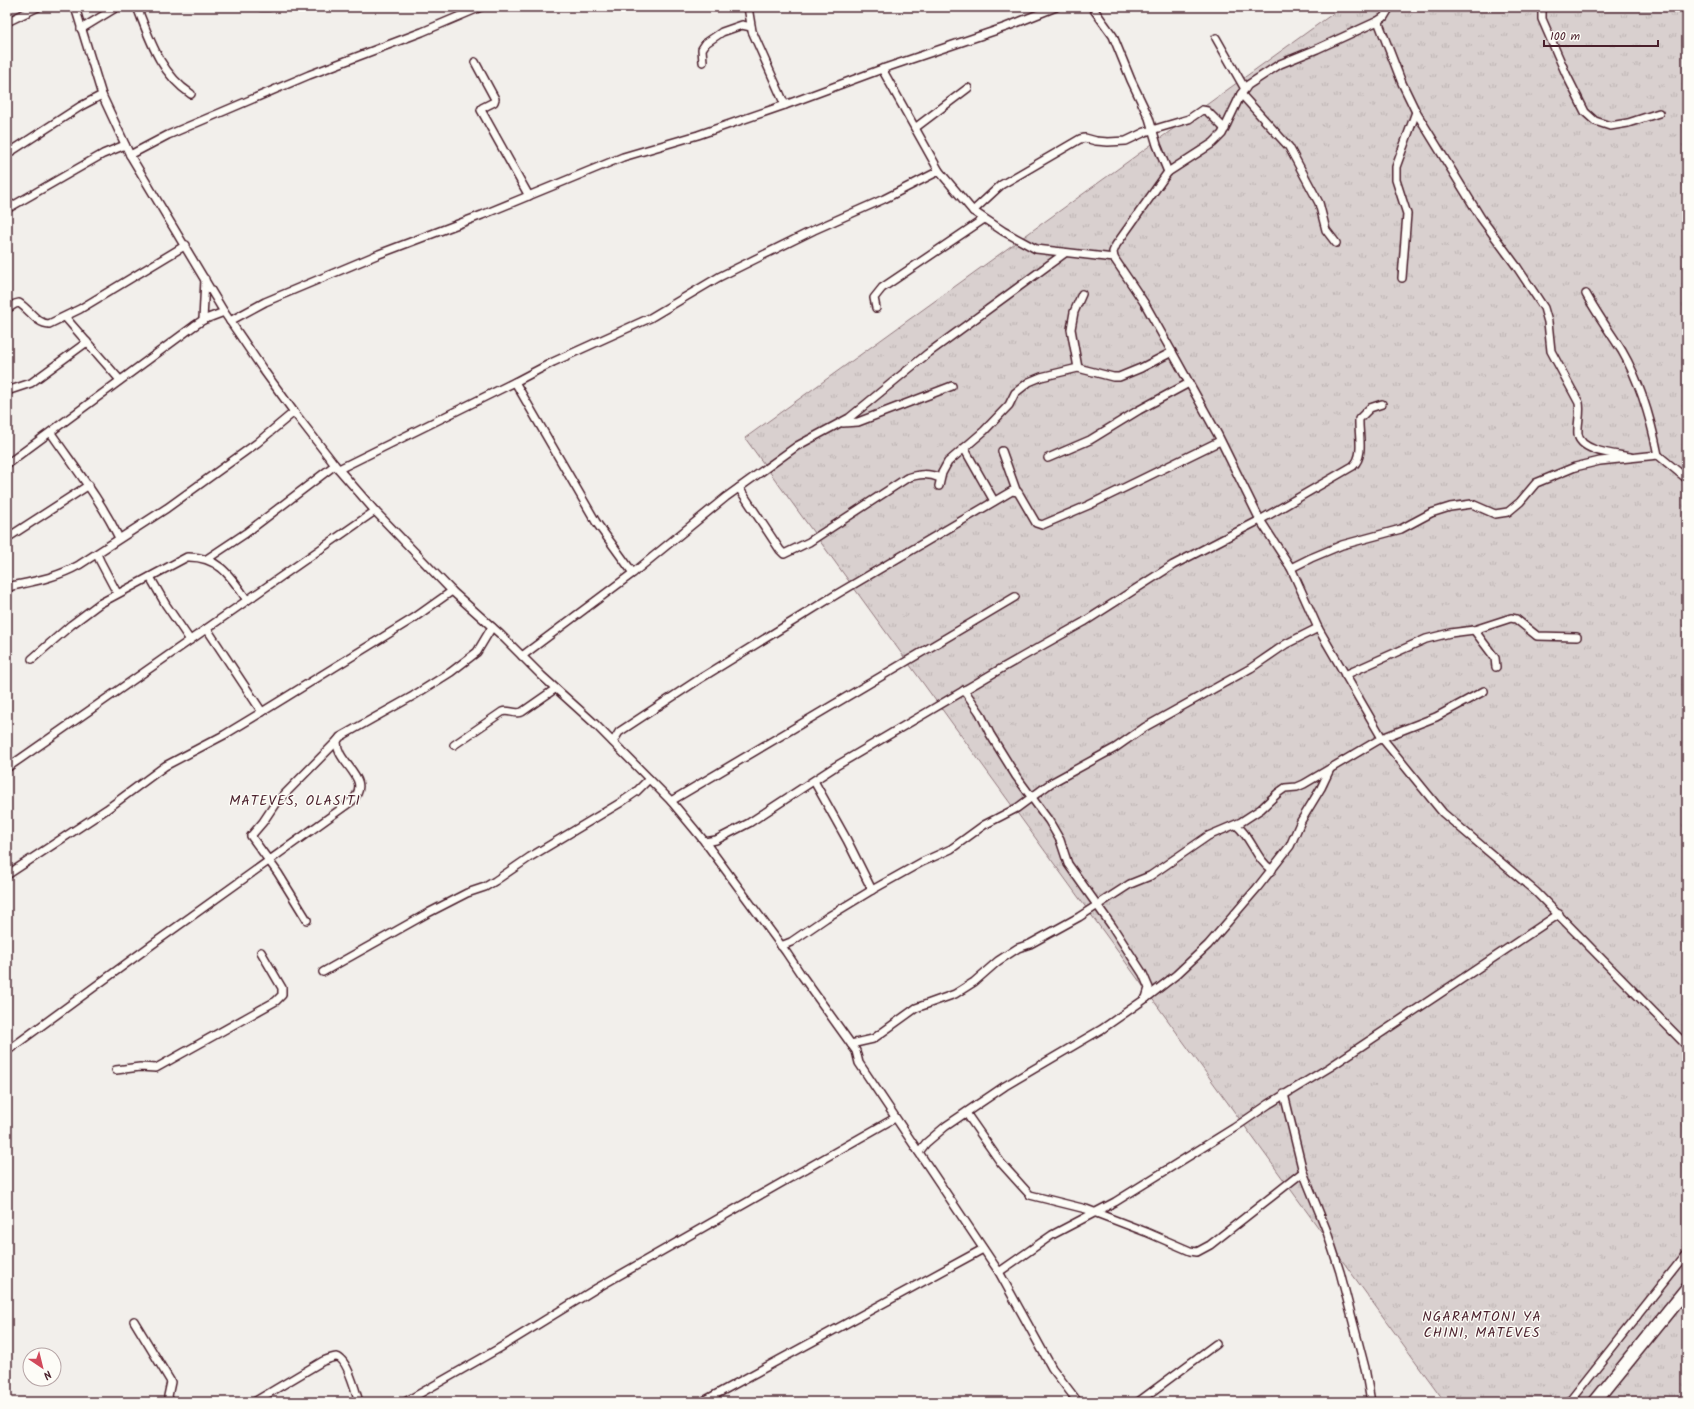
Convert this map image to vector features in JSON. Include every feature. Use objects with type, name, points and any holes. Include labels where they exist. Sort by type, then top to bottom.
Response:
[{"type":"highway","points":[[1595,1402],[1687,1288]]},
{"type":"street","points":[[7,22],[38,7]]},
{"type":"street","points":[[75,7],[102,95],[130,155],[186,246],[224,312],[262,368],[337,467],[375,511],[452,591],[613,742],[649,779],[705,842],[856,1051],[859,1063],[999,1272],[1052,1368],[1078,1402]]},
{"type":"street","points":[[81,28],[117,7]]},
{"type":"street","points":[[136,7],[162,65],[179,86],[191,94]]},
{"type":"street","points":[[261,7],[269,7]]},
{"type":"street","points":[[130,155],[168,135],[309,75],[422,32],[481,7]]},
{"type":"street","points":[[747,7],[756,42],[785,105]]},
{"type":"street","points":[[230,321],[265,302],[379,254],[482,215],[623,157],[785,105],[882,69],[1006,27],[1056,7]]},
{"type":"street","points":[[1092,7],[1113,36],[1131,80],[1150,118],[1157,145],[1168,172]]},
{"type":"street","points":[[1390,7],[1384,17],[1378,21],[1280,64],[1256,79],[1243,91],[1222,134],[1213,143],[1168,172],[1116,245],[1113,252],[1114,258],[1145,304],[1172,352],[1220,441],[1260,520],[1291,568],[1318,628],[1382,738],[1443,813],[1513,871],[1559,914],[1687,1046]]},
{"type":"street","points":[[1542,7],[1542,19],[1544,24],[1585,112],[1595,121],[1610,126],[1628,123],[1659,113]]},
{"type":"street","points":[[703,62],[702,49],[706,43],[722,32],[742,25],[749,19]]},
{"type":"street","points":[[1378,21],[1402,83],[1416,112],[1481,218],[1544,308],[1548,322],[1551,351],[1579,403],[1579,437],[1584,445],[1594,450],[1630,457]]},
{"type":"street","points":[[742,25],[751,27]]},
{"type":"street","points":[[1216,38],[1243,91],[1290,147],[1319,203],[1326,230],[1336,243]]},
{"type":"street","points":[[475,62],[495,99],[494,102],[481,110],[529,196]]},
{"type":"street","points":[[882,69],[939,171],[973,211],[1003,231],[1036,249],[1114,258]]},
{"type":"street","points":[[915,128],[968,88]]},
{"type":"street","points":[[7,154],[82,106],[102,95]]},
{"type":"street","points":[[973,211],[1001,185],[1080,139],[1085,138],[1096,141],[1119,142],[1131,139],[1145,132],[1189,119],[1205,110],[1225,129]]},
{"type":"street","points":[[1402,278],[1407,214],[1396,180],[1396,167],[1416,112]]},
{"type":"street","points":[[7,209],[97,158],[125,145]]},
{"type":"street","points":[[207,560],[337,467],[574,352],[650,318],[719,277],[814,230],[876,203],[939,171]]},
{"type":"street","points":[[876,308],[874,298],[882,288],[922,262],[974,224],[984,219]]},
{"type":"street","points":[[7,309],[19,303],[45,324],[49,324],[65,317],[186,246]]},
{"type":"street","points":[[522,656],[633,573],[740,488],[797,446],[819,433],[843,423],[927,354],[1065,253]]},
{"type":"street","points":[[203,320],[205,279]]},
{"type":"street","points":[[1078,368],[1071,329],[1074,312],[1082,294]]},
{"type":"street","points":[[1586,294],[1622,352],[1634,378],[1645,404],[1658,455],[1687,479]]},
{"type":"street","points":[[7,464],[203,320],[224,312]]},
{"type":"street","points":[[65,317],[120,380]]},
{"type":"street","points":[[7,391],[27,386],[87,342]]},
{"type":"street","points":[[939,486],[940,478],[948,462],[984,431],[996,417],[1007,408],[1018,389],[1034,380],[1078,368],[1113,377],[1119,377],[1141,368],[1172,352]]},
{"type":"street","points":[[514,382],[596,522],[633,573]]},
{"type":"street","points":[[1048,458],[1090,440],[1139,410],[1189,383]]},
{"type":"street","points":[[843,423],[858,422],[952,386]]},
{"type":"street","points":[[705,842],[722,837],[749,823],[836,766],[964,690],[1084,622],[1174,565],[1260,520],[1356,463],[1360,453],[1359,419],[1370,408],[1382,404]]},
{"type":"street","points":[[7,588],[66,573],[98,554],[119,538],[167,508],[232,461],[294,412]]},
{"type":"street","points":[[51,433],[89,485],[111,519],[119,538]]},
{"type":"street","points":[[1002,451],[1016,490],[1036,522],[1042,525],[1089,505],[1220,441]]},
{"type":"street","points":[[964,448],[994,501]]},
{"type":"street","points":[[1291,568],[1335,548],[1401,529],[1431,513],[1450,507],[1472,504],[1495,514],[1508,512],[1520,502],[1538,482],[1586,464],[1630,457],[1658,455]]},
{"type":"street","points":[[740,488],[784,554],[809,542],[907,478],[928,474],[940,478]]},
{"type":"street","points":[[7,538],[89,485]]},
{"type":"street","points":[[613,742],[619,732],[698,680],[850,586],[994,501],[1016,490]]},
{"type":"street","points":[[7,768],[375,511]]},
{"type":"street","points":[[98,554],[100,561],[118,593]]},
{"type":"street","points":[[32,659],[99,604],[187,557],[196,557],[219,565],[228,573],[247,600]]},
{"type":"street","points":[[150,577],[166,605],[190,640]]},
{"type":"street","points":[[7,875],[107,809],[165,766],[224,735],[262,712],[414,618],[452,591]]},
{"type":"street","points":[[670,802],[1015,597]]},
{"type":"street","points":[[1345,675],[1426,639],[1450,633],[1474,630],[1513,618],[1537,636],[1577,638]]},
{"type":"street","points":[[307,920],[268,861],[252,840],[251,834],[263,822],[275,804],[340,737],[413,696],[457,668],[477,652],[492,627]]},
{"type":"street","points":[[206,628],[262,712]]},
{"type":"street","points":[[781,946],[791,942],[826,918],[872,890],[922,862],[946,852],[973,832],[1018,808],[1051,783],[1107,753],[1153,722],[1251,668],[1286,644],[1318,628]]},
{"type":"street","points":[[1474,630],[1495,658],[1496,667]]},
{"type":"street","points":[[454,745],[502,712],[505,711],[516,714],[522,712],[555,688]]},
{"type":"street","points":[[964,690],[980,713],[990,734],[1016,776],[1055,832],[1068,864],[1122,941],[1147,983],[1149,991],[1145,998]]},
{"type":"street","points":[[851,1044],[873,1039],[916,1008],[955,994],[974,982],[1011,952],[1079,917],[1130,884],[1150,876],[1208,836],[1236,825],[1261,809],[1285,788],[1297,787],[1304,784],[1382,738],[1436,717],[1484,691]]},
{"type":"street","points":[[7,1052],[163,936],[358,795],[359,782],[338,752],[337,741]]},
{"type":"street","points":[[919,1152],[934,1136],[966,1112],[1005,1086],[1102,1029],[1176,974],[1208,945],[1272,870],[1290,846],[1301,821],[1321,788],[1330,768]]},
{"type":"street","points":[[323,972],[428,913],[467,893],[485,887],[530,857],[620,803],[636,792],[649,779]]},
{"type":"street","points":[[814,781],[848,840],[872,890]]},
{"type":"street","points":[[1236,825],[1243,832],[1264,863],[1272,870]]},
{"type":"street","points":[[999,1272],[1052,1236],[1115,1202],[1229,1132],[1284,1094],[1330,1067],[1559,914]]},
{"type":"street","points":[[116,1070],[140,1067],[156,1068],[276,1001],[282,995],[282,988],[261,952]]},
{"type":"street","points":[[1284,1094],[1303,1172],[1326,1229],[1340,1272],[1365,1368],[1371,1402]]},
{"type":"street","points":[[966,1112],[1001,1163],[1030,1195],[1073,1204],[1146,1232],[1190,1251],[1197,1252],[1210,1246],[1303,1172]]},
{"type":"street","points":[[405,1402],[498,1349],[597,1288],[895,1118]]},
{"type":"street","points":[[702,1402],[983,1249]]},
{"type":"street","points":[[1569,1402],[1687,1253]]},
{"type":"street","points":[[134,1321],[171,1382],[168,1396],[170,1402]]},
{"type":"street","points":[[1138,1402],[1216,1344]]},
{"type":"street","points":[[254,1402],[324,1361],[335,1357],[339,1358],[348,1370],[352,1379],[359,1402],[351,1402]]},
{"type":"green space","points":[[1342,7],[1687,7],[1687,1402],[1445,1402],[745,438]]},
{"type":"district","name":"MATEVES, OLASITI","points":[[295,800]]},
{"type":"district","name":"NGARAMTONI YA CHINI, MATEVES","points":[[1482,1324]]}]
